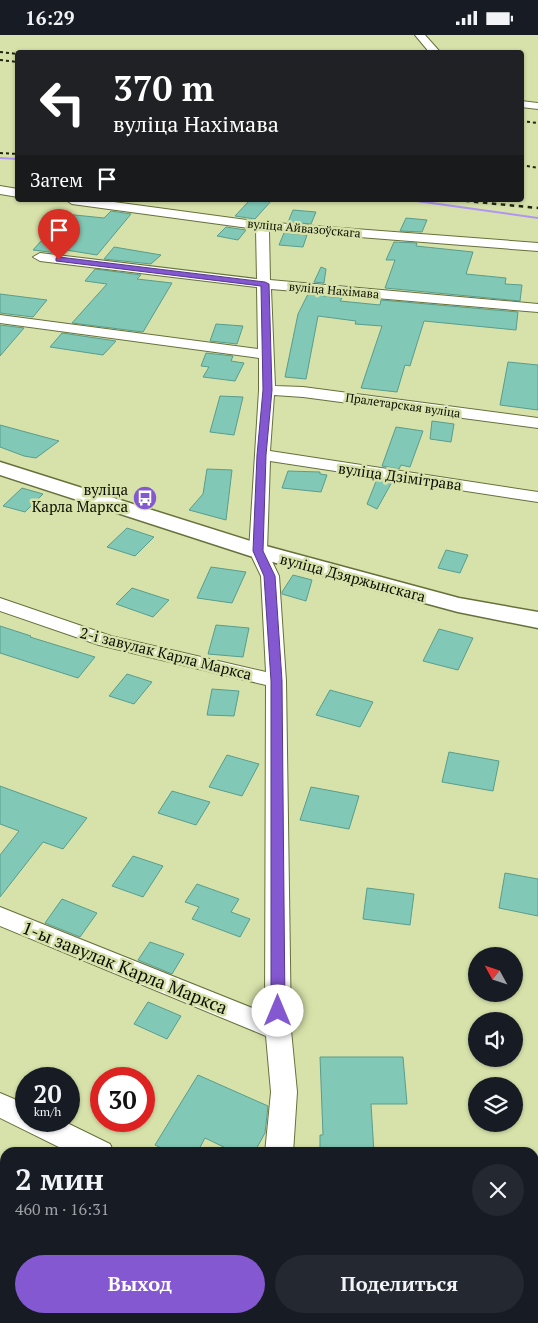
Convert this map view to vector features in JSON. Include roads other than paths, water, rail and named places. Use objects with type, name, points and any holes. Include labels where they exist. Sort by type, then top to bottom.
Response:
[{"type":"street","points":[[420,35],[433,50]]},
{"type":"street","points":[[524,104],[538,106]]},
{"type":"street","points":[[0,190],[15,192]]},
{"type":"street","name":"вуліца Айвазоўскага","points":[[87,202],[262,226],[538,247]]},
{"type":"street","points":[[262,226],[267,390],[258,551],[270,576],[276,681],[278,1030],[284,1092],[279,1147]]},
{"type":"street","name":"вуліца Нахімава","points":[[40,257],[265,284],[538,308]]},
{"type":"street","points":[[0,319],[267,355]]},
{"type":"street","name":"Пралетарская вуліца","points":[[267,390],[303,392],[538,423]]},
{"type":"street","name":"вуліца Дзімітрава","points":[[262,455],[538,497]]},
{"type":"street","name":"вуліца Дзяржынскага","points":[[0,468],[258,551],[458,605],[538,621]]},
{"type":"street","name":"2-і завулак Карла Маркса","points":[[0,604],[106,641],[276,681]]},
{"type":"street","name":"1-ы завулак Карла Маркса","points":[[0,916],[278,1030]]},
{"type":"street","points":[[0,1105],[15,1112]]},
{"type":"street","points":[[57,1132],[88,1147]]},
{"type":"waterway","points":[[0,158],[15,159]]},
{"type":"waterway","points":[[423,202],[538,218]]},
{"type":"railway","points":[[0,52],[15,54]]},
{"type":"railway","points":[[0,60],[15,62]]},
{"type":"railway","points":[[524,121],[538,123]]},
{"type":"railway","points":[[0,153],[15,154]]},
{"type":"railway","points":[[524,166],[538,168]]},
{"type":"railway","points":[[476,202],[538,208]]},
{"type":"place","name":"вуліца Карла Маркса","points":[[145,498]]}]
